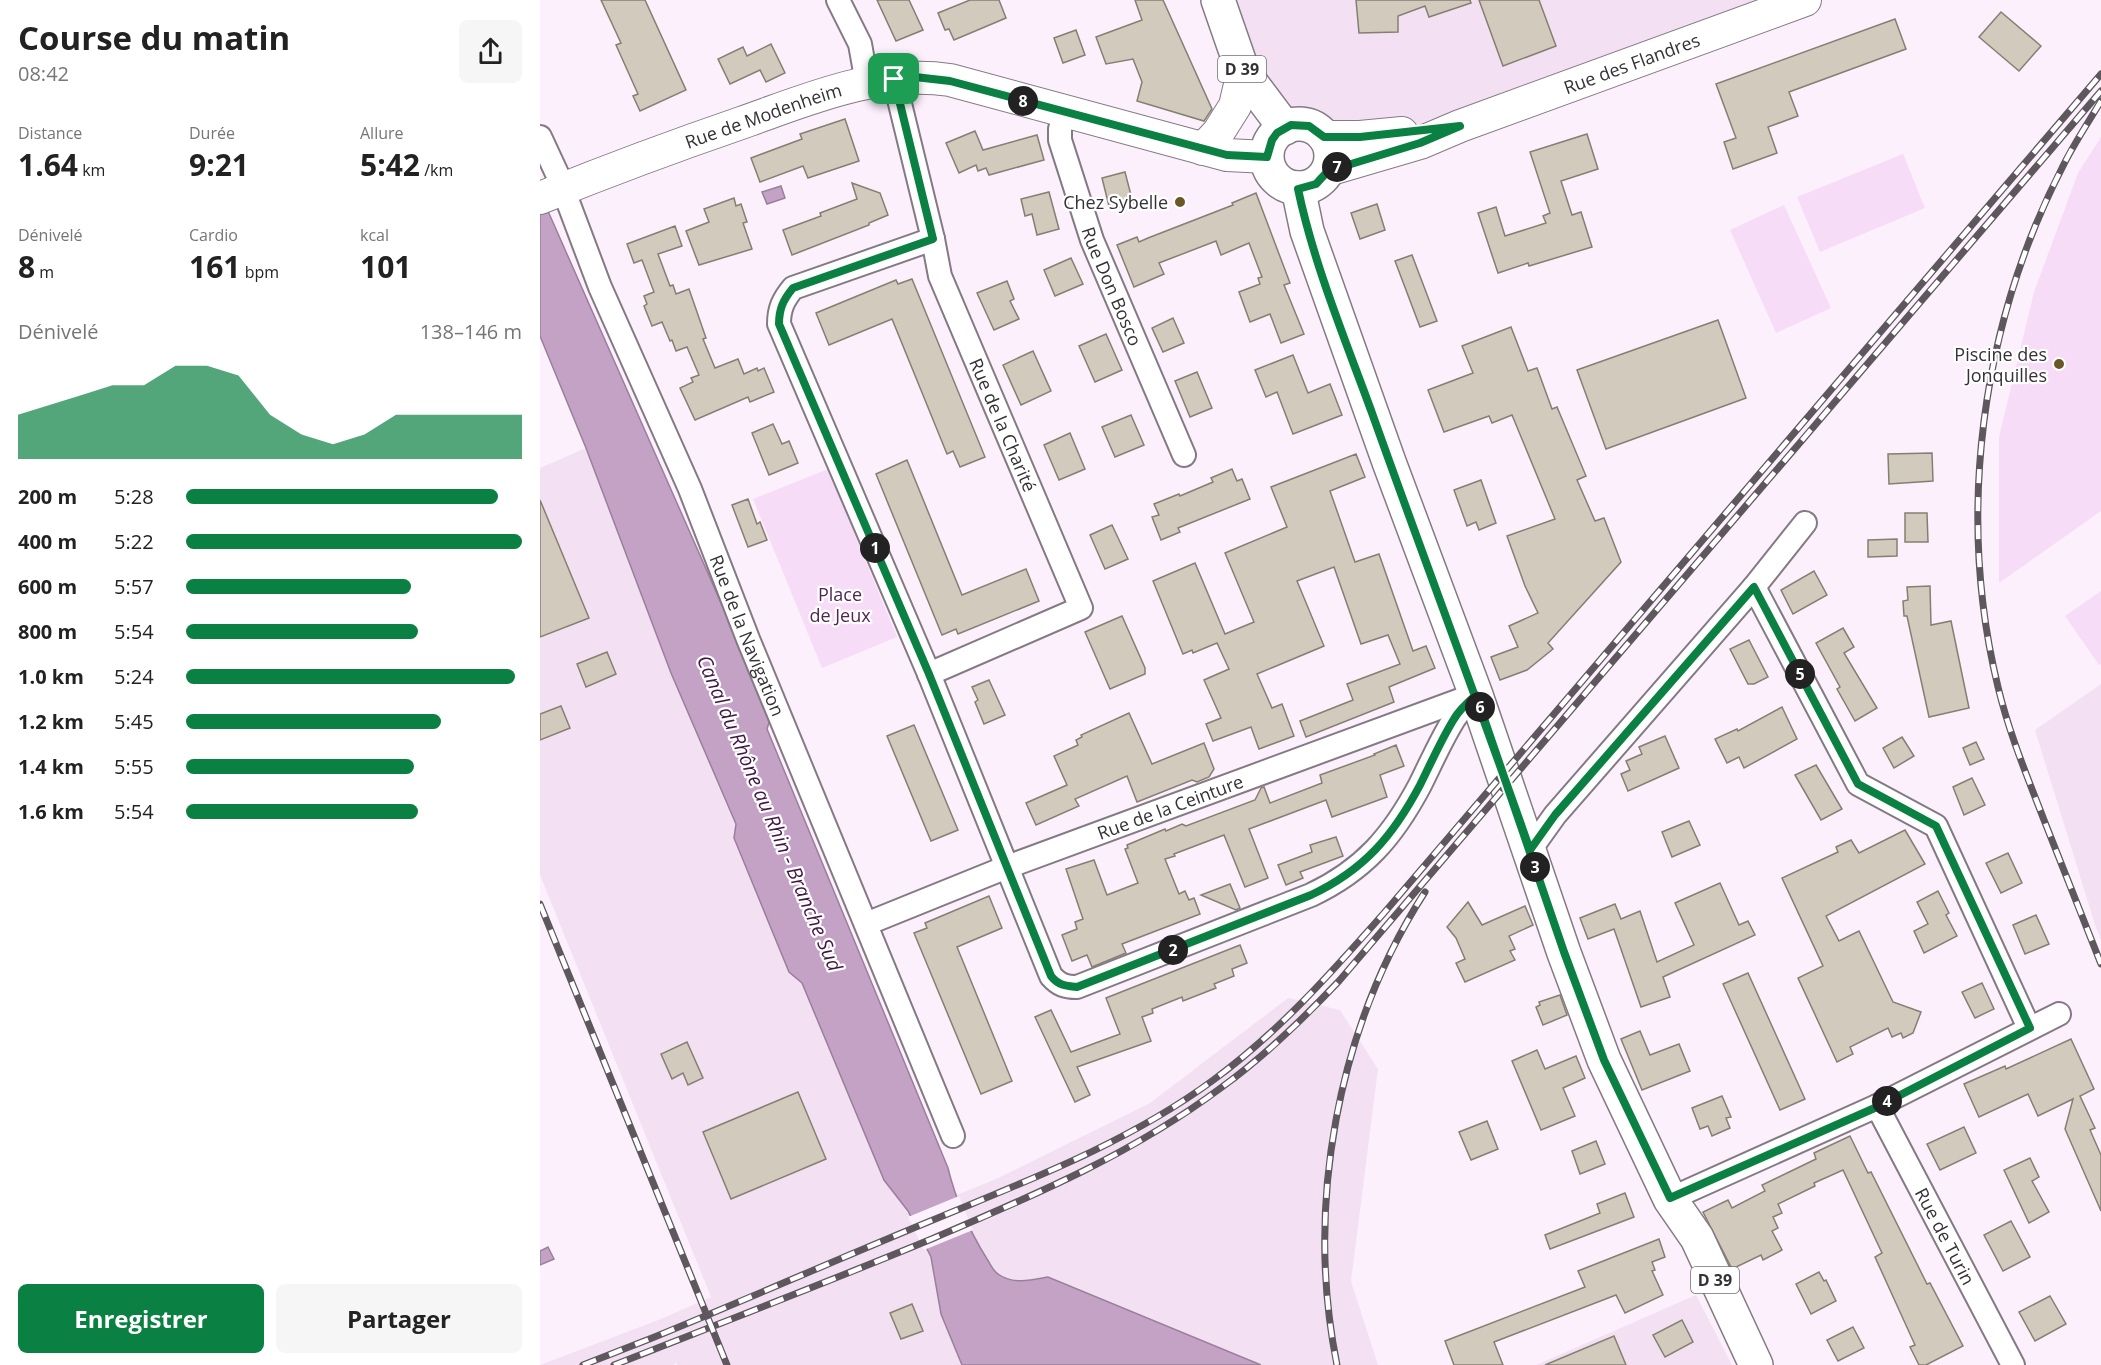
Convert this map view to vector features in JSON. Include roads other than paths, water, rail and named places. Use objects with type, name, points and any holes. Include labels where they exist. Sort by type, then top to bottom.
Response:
[{"type":"main road","name":"D 39","points":[[1218,0],[1243,72],[1285,128]]},
{"type":"main road","name":"Rue des Flandres","points":[[1328,171],[1420,143],[1460,126],[1805,0]]},
{"type":"main road","points":[[1203,149],[1218,133],[1235,106],[1243,72]]},
{"type":"main road","name":"Rue de Modenheim","points":[[551,193],[829,92],[881,81],[915,77],[950,81],[1227,155],[1267,157]]},
{"type":"main road","points":[[1303,125],[1314,128],[1324,137],[1331,153],[1328,171],[1316,184],[1298,189],[1280,182],[1269,167],[1267,157],[1272,140],[1285,128],[1303,125]]},
{"type":"main road","name":"Rue des Flandres","points":[[1324,137],[1386,135],[1460,126]]},
{"type":"main road","name":"D 39","points":[[1298,189],[1307,231],[1389,462],[1476,695],[1564,952],[1604,1060],[1670,1198],[1696,1238],[1756,1365]]},
{"type":"main road","name":"D 39","points":[[1670,1198],[1680,1248],[1736,1365]]},
{"type":"street","name":"Rue de la Charité","points":[[838,0],[881,81],[933,239],[940,276],[1081,608],[929,674]]},
{"type":"street","name":"Rue Don Bosco","points":[[1065,112],[1060,129],[1060,140],[1092,240],[1184,455]]},
{"type":"street","name":"Rue de la Navigation","points":[[540,137],[551,193],[600,287],[690,489],[748,639],[953,1136]]},
{"type":"street","points":[[933,239],[793,288],[784,299],[779,313],[779,324],[929,674],[1051,976],[1057,983],[1065,987],[1077,987],[1311,895],[1345,877],[1374,852],[1387,835],[1414,794],[1454,718],[1476,695]]},
{"type":"street","points":[[1530,850],[1555,815],[1754,587],[1805,523]]},
{"type":"street","points":[[1754,587],[1858,784],[1936,826],[2030,1028]]},
{"type":"street","name":"Rue de la Ceinture","points":[[866,924],[1007,867],[1476,695]]},
{"type":"street","points":[[1670,1198],[1877,1107],[2059,1014]]},
{"type":"street","name":"Rue de Turin","points":[[1877,1107],[2013,1365]]},
{"type":"water","points":[[781,186],[785,198],[767,204],[762,192]]},
{"type":"water","name":"Canal du Rhône au Rhin - Branche Sud","points":[[540,193],[771,716],[767,729],[948,1168],[964,1215],[992,1267],[998,1274],[1010,1280],[1023,1281],[1048,1277],[1261,1365],[962,1365],[941,1314],[931,1257],[908,1211],[884,1180],[802,983],[789,972],[734,838],[736,824],[671,673],[586,448],[540,336]]},
{"type":"water","points":[[548,1247],[554,1259],[540,1265],[540,1251]]},
{"type":"railway","points":[[583,1365],[687,1324],[1074,1160],[1145,1124],[1179,1103],[1212,1081],[1259,1043],[1324,980],[1384,913],[2101,74]]},
{"type":"railway","points":[[614,1365],[934,1238],[1046,1189],[1119,1152],[1189,1111],[1268,1050],[1339,981],[2101,91]]},
{"type":"railway","points":[[2101,101],[2062,168],[2034,229],[2012,291],[1995,356],[1984,422],[1978,488],[1979,555],[1985,622],[1998,687],[2019,754],[2101,964]]},
{"type":"railway","points":[[1337,1365],[1328,1305],[1325,1243],[1328,1181],[1336,1120],[1350,1060],[1370,1001],[1395,945],[1425,892]]},
{"type":"railway","points":[[540,904],[727,1365]]},
{"type":"place","name":"Chez Sybelle","points":[[1180,202]]},
{"type":"place","name":"Piscine des Jonquilles","points":[[2059,364]]},
{"type":"park label","name":"Place de Jeux","points":[[840,604]]}]
